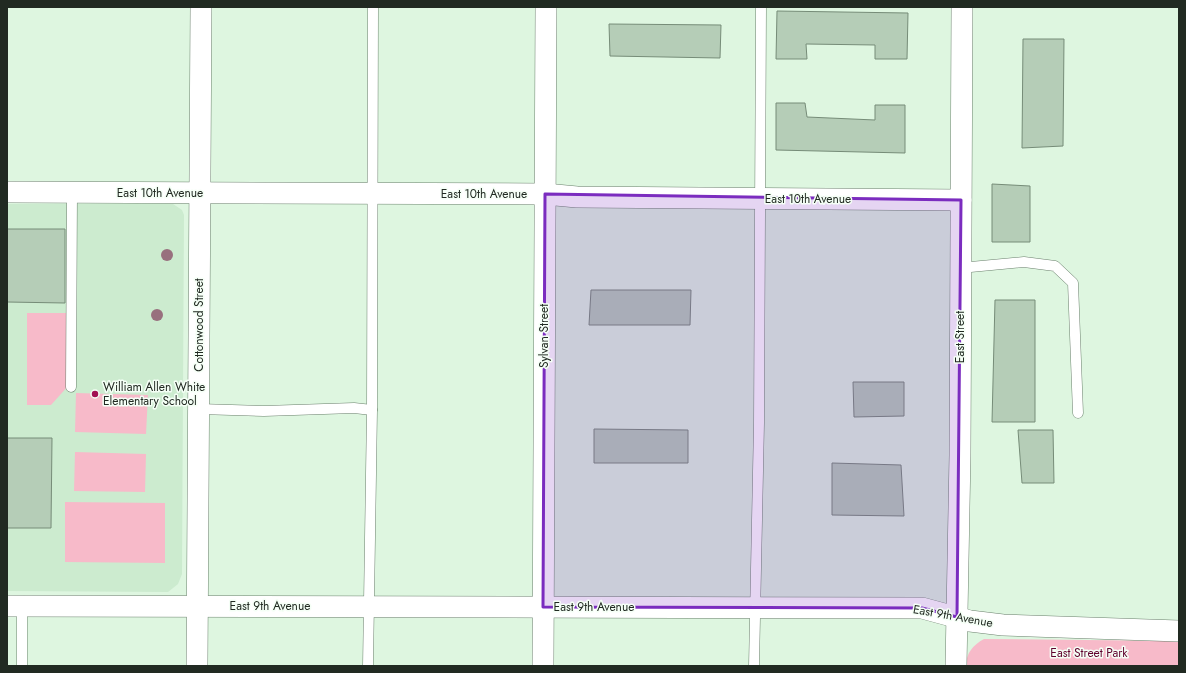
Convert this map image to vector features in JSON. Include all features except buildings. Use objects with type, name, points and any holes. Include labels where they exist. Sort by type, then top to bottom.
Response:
[{"type":"street","name":"Cottonwood Street","points":[[197,666],[201,7]]},
{"type":"street","name":"Sylvan Street","points":[[543,666],[546,7]]},
{"type":"street","name":"East Street","points":[[956,666],[962,7]]},
{"type":"street","name":"East 10th Avenue","points":[[7,192],[545,194],[577,197],[961,200]]},
{"type":"street","name":"East 9th Avenue","points":[[15,606],[922,608],[970,621],[1003,625],[1179,630]]},
{"type":"lane","points":[[368,666],[372,410],[373,7]]},
{"type":"lane","points":[[754,666],[759,424],[760,7]]},
{"type":"lane","points":[[71,387],[72,192]]},
{"type":"lane","points":[[960,268],[1024,262],[1055,266],[1073,283],[1078,413]]},
{"type":"lane","points":[[199,410],[264,411],[354,408],[372,410]]},
{"type":"lane","points":[[15,606],[22,666]]},
{"type":"highlighted area","points":[[545,194],[961,200],[957,617],[922,608],[543,607]]},
{"type":"shaded area","name":"William Allen White Elementary School","points":[[7,204],[173,204],[182,210],[184,215],[182,574],[178,584],[168,592],[7,591]]},
{"type":"green space","points":[[27,313],[69,313],[69,385],[51,405],[27,405]]},
{"type":"green space","points":[[76,393],[148,395],[146,434],[75,432]]},
{"type":"green space","points":[[75,452],[146,454],[145,492],[74,491]]},
{"type":"green space","points":[[65,502],[165,503],[165,563],[65,562]]},
{"type":"green space","name":"East Street Park","points":[[984,639],[1179,641],[1179,666],[966,666],[967,657],[971,650]]},
{"type":"place","name":"William Allen White Elementary School","points":[[95,394]]}]
